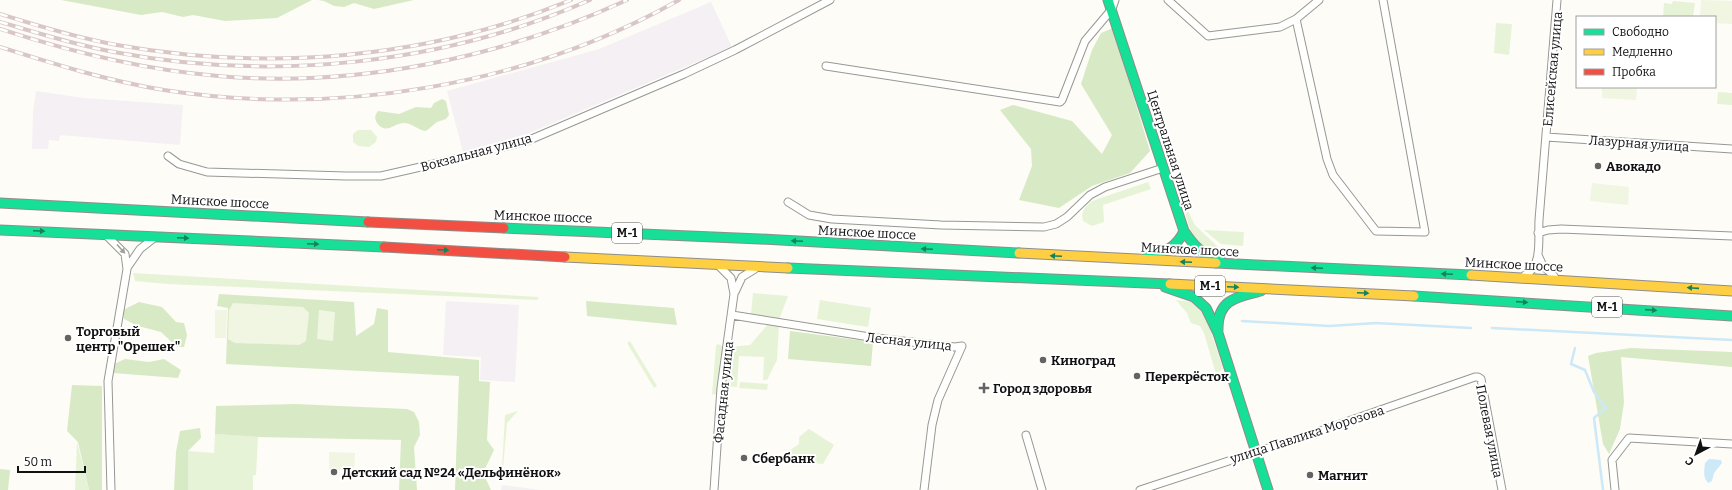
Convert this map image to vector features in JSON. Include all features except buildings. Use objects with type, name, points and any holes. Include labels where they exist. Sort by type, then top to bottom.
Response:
[{"type":"main road","name":"Центральная улица","points":[[1108,0],[1184,231],[1197,250],[1208,257],[1253,265]]},
{"type":"main road","name":"Минское шоссе","points":[[0,203],[324,220],[760,238],[1130,259],[1562,279],[1732,291]]},
{"type":"main road","name":"М-1","points":[[0,230],[316,244],[760,267],[1152,283],[1483,299],[1732,316]]},
{"type":"main road","points":[[1130,259],[1168,251],[1182,238],[1184,231]]},
{"type":"main road","points":[[1152,283],[1194,297],[1206,308],[1218,333],[1268,490]]},
{"type":"main road","points":[[1218,333],[1217,324],[1219,312],[1225,303],[1268,289]]},
{"type":"street","name":"Вокзальная улица","points":[[168,156],[179,164],[207,172],[346,176],[381,176],[460,158],[527,141],[684,74],[735,50],[830,0]]},
{"type":"street","points":[[826,66],[1060,102],[1085,41],[1112,9],[1115,0]]},
{"type":"street","points":[[1168,0],[1208,36],[1280,27],[1296,19],[1319,0]]},
{"type":"street","points":[[1296,19],[1327,159],[1333,175],[1376,230],[1425,232],[1382,0]]},
{"type":"street","name":"Елисейская улица","points":[[1538,252],[1538,233],[1557,0]]},
{"type":"street","name":"Лазурная улица","points":[[1546,137],[1732,149]]},
{"type":"street","points":[[788,202],[809,215],[832,219],[949,225],[1044,227],[1056,224],[1067,217],[1090,195],[1105,188],[1163,168]]},
{"type":"street","points":[[1538,233],[1548,230],[1561,229],[1732,236]]},
{"type":"street","points":[[105,235],[125,254],[127,269]]},
{"type":"street","points":[[111,490],[108,381],[127,269],[133,257],[154,237]]},
{"type":"street","points":[[1522,277],[1533,270],[1536,264],[1538,252]]},
{"type":"street","points":[[1538,252],[1543,266],[1548,272],[1562,279]]},
{"type":"street","name":"Фасадная улица","points":[[714,490],[721,388],[734,294],[733,284],[729,274],[718,265]]},
{"type":"street","name":"Фасадная улица","points":[[734,294],[742,276],[747,272],[760,267]]},
{"type":"street","name":"Лесная улица","points":[[732,315],[876,338],[955,347],[962,346],[938,400],[932,425],[924,490]]},
{"type":"street","name":"улица Павлика Морозова","points":[[1140,490],[1257,452],[1474,377]]},
{"type":"street","name":"Полевая улица","points":[[1474,377],[1481,379],[1502,490]]},
{"type":"street","points":[[1026,435],[1042,490]]},
{"type":"street","points":[[1615,490],[1612,460],[1628,438],[1732,444]]},
{"type":"shaded area","points":[[711,2],[732,47],[527,134],[463,152],[447,91],[599,49]]},
{"type":"shaded area","points":[[36,91],[84,98],[183,105],[180,145],[60,135],[59,141],[49,140],[48,149],[32,149],[33,112]]},
{"type":"shaded area","points":[[446,301],[519,305],[515,382],[480,380],[481,357],[443,355]]},
{"type":"shaded area","points":[[502,485],[541,490],[501,490]]},
{"type":"green space","points":[[61,0],[312,0],[277,18],[225,21],[193,15],[183,17],[162,12],[141,15]]},
{"type":"green space","points":[[318,0],[414,0],[374,9],[354,3],[344,7],[334,6]]},
{"type":"green space","points":[[1701,0],[1732,1],[1732,24],[1716,23],[1716,16],[1700,16]]},
{"type":"green space","points":[[1673,1],[1695,3],[1693,16],[1663,16],[1664,3],[1672,4]]},
{"type":"green space","points":[[1496,23],[1512,24],[1509,55],[1494,53]]},
{"type":"green space","points":[[1113,28],[1150,151],[1130,173],[1092,186],[1059,208],[1019,200],[1032,166],[1031,149],[1000,110],[1013,105],[1072,121],[1102,154],[1112,135],[1081,84],[1092,50],[1101,33]]},
{"type":"green space","points":[[1602,88],[1637,88],[1636,100],[1602,98]]},
{"type":"green space","points":[[1718,92],[1732,93],[1732,105],[1717,104]]},
{"type":"green space","points":[[442,99],[446,101],[449,115],[446,119],[437,122],[426,131],[405,123],[384,128],[381,127],[375,120],[378,111],[399,114],[416,107],[431,108],[434,103]]},
{"type":"green space","points":[[358,130],[371,130],[377,137],[376,142],[369,147],[358,146],[353,142],[353,134]]},
{"type":"green space","points":[[1148,182],[1151,189],[1103,205],[1104,222],[1092,226],[1083,221],[1083,212],[1092,201]]},
{"type":"green space","points":[[1592,183],[1629,187],[1628,205],[1590,201]]},
{"type":"green space","points":[[1183,205],[1185,205],[1195,225],[1220,249],[1211,250],[1204,248],[1198,243],[1190,229]]},
{"type":"green space","points":[[1204,230],[1244,232],[1243,246],[1221,244]]},
{"type":"green space","points":[[133,273],[539,297],[537,300],[167,284],[135,281]]},
{"type":"green space","points":[[753,293],[788,296],[779,320],[751,314]]},
{"type":"green space","points":[[219,294],[354,302],[356,336],[374,324],[377,308],[388,310],[388,352],[479,360],[479,381],[490,382],[487,440],[494,450],[483,473],[491,490],[455,490],[459,376],[226,364],[228,308],[217,306]]},
{"type":"green space","points":[[820,300],[871,308],[868,327],[817,319]]},
{"type":"green space","points":[[1176,300],[1192,302],[1205,313],[1223,369],[1216,374],[1204,333],[1200,326],[1191,323],[1187,313]]},
{"type":"green space","points":[[586,301],[674,308],[677,325],[587,316]]},
{"type":"green space","points":[[139,302],[162,307],[176,322],[184,323],[187,335],[184,347],[177,347],[161,332],[138,326],[124,319],[123,310]]},
{"type":"green space","points":[[233,303],[303,307],[309,313],[306,341],[299,345],[235,343],[228,339],[229,310]]},
{"type":"green space","points":[[215,310],[227,310],[226,338],[215,338]]},
{"type":"green space","points":[[319,310],[335,312],[333,341],[317,339]]},
{"type":"green space","points":[[768,324],[779,326],[777,360],[767,380],[763,380],[764,357],[739,356],[737,387],[726,386],[731,347],[750,345]]},
{"type":"green space","points":[[790,331],[873,342],[871,366],[788,359]]},
{"type":"green space","points":[[630,341],[657,386],[654,388],[627,343]]},
{"type":"green space","points":[[717,344],[723,347],[719,393],[717,395],[712,394]]},
{"type":"green space","points":[[1631,348],[1732,352],[1732,367],[1621,357],[1624,402],[1620,429],[1609,454],[1603,444],[1588,356],[1596,353]]},
{"type":"green space","points":[[125,359],[149,362],[164,359],[181,370],[178,378],[113,373],[114,364]]},
{"type":"green space","points":[[740,382],[768,384],[767,390],[739,388]]},
{"type":"green space","points":[[72,385],[102,386],[102,490],[89,490],[78,442],[67,431]]},
{"type":"green space","points":[[295,404],[407,409],[414,412],[419,422],[420,435],[414,447],[417,490],[399,490],[401,440],[258,437],[215,434],[216,406]]},
{"type":"green space","points":[[518,411],[507,423],[502,468],[505,415]]},
{"type":"green space","points":[[200,428],[201,438],[188,451],[188,490],[174,490],[176,452],[180,431]]},
{"type":"green space","points":[[809,429],[834,445],[823,464],[785,460],[783,455],[799,444],[799,437]]},
{"type":"green space","points":[[215,434],[258,437],[256,475],[253,475],[253,490],[188,490],[188,451],[214,453]]},
{"type":"green space","points":[[77,442],[89,490],[75,490]]},
{"type":"green space","points":[[329,452],[355,453],[354,470],[329,469]]},
{"type":"green space","points":[[0,469],[10,470],[8,490],[0,490]]},
{"type":"water","points":[[1709,459],[1721,460],[1722,463],[1714,473],[1712,481],[1708,483],[1705,478],[1704,471],[1705,463]]},
{"type":"waterway","points":[[1242,321],[1329,326],[1376,323],[1471,328]]},
{"type":"waterway","points":[[1492,328],[1732,340]]},
{"type":"waterway","points":[[1575,348],[1571,364],[1585,370],[1594,392],[1606,408],[1594,418],[1603,490]]},
{"type":"railway","points":[[0,14],[72,35],[117,45],[174,53],[232,58],[290,58],[347,55],[405,47],[461,36],[517,20],[571,0]]},
{"type":"railway","points":[[0,22],[85,46],[174,61],[234,66],[295,66],[356,62],[416,53],[475,40],[534,22],[590,0]]},
{"type":"railway","points":[[0,29],[53,45],[135,65],[218,76],[270,79],[322,77],[375,73],[479,53],[529,38],[579,20],[627,0]]},
{"type":"railway","points":[[0,47],[102,77],[164,90],[229,97],[296,99],[362,96],[429,87],[494,73],[558,54],[620,30],[679,0]]},
{"type":"traffic: fast","points":[[1108,0],[1184,231],[1199,249],[1208,255],[1220,259]]},
{"type":"traffic: fast","points":[[0,203],[368,222]]},
{"type":"traffic: fast","points":[[504,228],[760,239],[1019,253]]},
{"type":"traffic: fast","points":[[0,230],[384,247]]},
{"type":"traffic: fast","points":[[1148,256],[1165,251],[1174,245],[1184,231]]},
{"type":"traffic: fast","points":[[1216,263],[1471,275]]},
{"type":"traffic: fast","points":[[788,268],[1170,284]]},
{"type":"traffic: fast","points":[[1165,287],[1194,297],[1206,308],[1218,333],[1268,490]]},
{"type":"traffic: fast","points":[[1218,330],[1221,312],[1225,306],[1236,298],[1261,291]]},
{"type":"traffic: fast","points":[[1414,296],[1732,316]]},
{"type":"traffic: slow","points":[[1019,253],[1216,263]]},
{"type":"traffic: slow","points":[[565,257],[788,268]]},
{"type":"traffic: slow","points":[[1471,275],[1732,291]]},
{"type":"traffic: slow","points":[[1170,284],[1414,296]]},
{"type":"traffic: jam","points":[[368,222],[504,228]]},
{"type":"traffic: jam","points":[[384,247],[565,257]]},
{"type":"place","name":"Авокадо","points":[[1598,166]]},
{"type":"place","name":"Торговый центр \"Орешек\"","points":[[68,338]]},
{"type":"place","name":"Киноград","points":[[1043,360]]},
{"type":"place","name":"Перекрёсток","points":[[1137,376]]},
{"type":"place","name":"Город здоровья","points":[[984,388]]},
{"type":"place","name":"Сбербанк","points":[[744,458]]},
{"type":"place","name":"Детский сад №24 «Дельфинёнок»","points":[[334,472]]},
{"type":"place","name":"Магнит","points":[[1310,475]]}]
